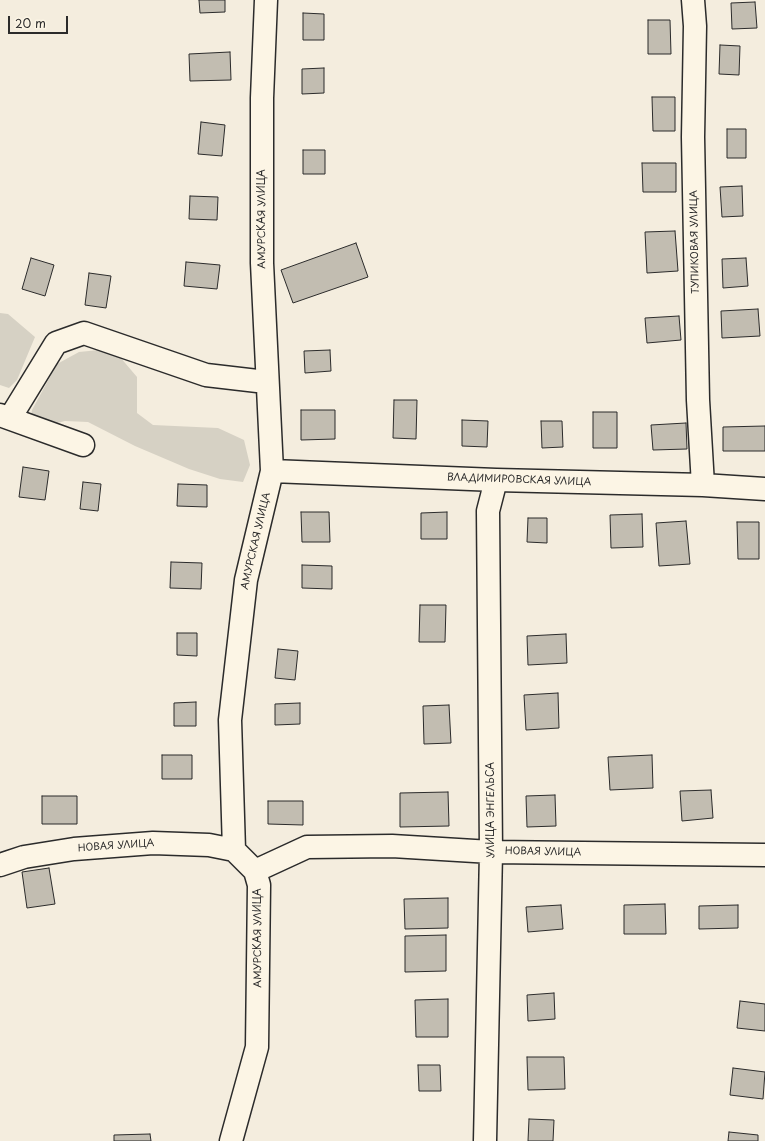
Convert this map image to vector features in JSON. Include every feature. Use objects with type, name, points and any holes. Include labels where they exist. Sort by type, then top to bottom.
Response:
[{"type":"street","name":"АМУРСКАЯ УЛИЦА","points":[[234,850],[230,720],[246,580],[272,471],[266,382],[262,263],[262,98],[266,0]]},
{"type":"street","name":"ТУПИКОВАЯ УЛИЦА","points":[[693,0],[695,26],[693,137],[698,400],[703,485]]},
{"type":"street","points":[[83,445],[5,416],[56,342],[84,333],[206,375],[266,382]]},
{"type":"street","name":"ВЛАДИМИРОВСКАЯ УЛИЦА","points":[[272,471],[496,480],[703,485],[765,489]]},
{"type":"street","name":"УЛИЦА ЭНГЕЛЬСА","points":[[485,1141],[491,852],[488,511],[496,480]]},
{"type":"street","name":"НОВАЯ УЛИЦА","points":[[0,865],[24,857],[74,849],[154,843],[209,845],[234,850]]},
{"type":"street","name":"НОВАЯ УЛИЦА","points":[[255,871],[307,847],[392,846],[491,852],[765,855]]},
{"type":"street","points":[[234,850],[255,871]]},
{"type":"street","name":"АМУРСКАЯ УЛИЦА","points":[[231,1141],[257,1047],[259,885],[255,871]]},
{"type":"shaded area","points":[[0,313],[8,314],[35,337],[17,380],[9,388],[0,385]]},
{"type":"shaded area","points":[[99,350],[120,357],[137,377],[137,413],[153,425],[218,428],[244,440],[250,465],[243,482],[220,479],[189,469],[135,446],[88,422],[65,421],[53,424],[31,415],[32,410],[57,364],[79,352]]},
{"type":"building","points":[[199,0],[225,0],[225,12],[200,13]]},
{"type":"building","points":[[755,2],[757,28],[732,29],[731,3]]},
{"type":"building","points":[[303,13],[324,14],[324,40],[303,40]]},
{"type":"building","points":[[648,20],[670,20],[671,54],[648,54]]},
{"type":"building","points":[[720,45],[740,46],[739,75],[719,74]]},
{"type":"building","points":[[230,52],[231,80],[190,81],[189,54]]},
{"type":"building","points":[[324,68],[324,93],[302,94],[302,69]]},
{"type":"building","points":[[652,97],[675,97],[675,131],[653,131]]},
{"type":"building","points":[[201,122],[225,125],[222,156],[198,154]]},
{"type":"building","points":[[727,129],[746,129],[746,158],[727,158]]},
{"type":"building","points":[[303,150],[325,150],[325,174],[303,174]]},
{"type":"building","points":[[642,163],[676,163],[676,192],[643,192]]},
{"type":"building","points":[[742,186],[743,216],[722,217],[720,187]]},
{"type":"building","points":[[190,196],[218,197],[217,220],[189,219]]},
{"type":"building","points":[[675,231],[678,271],[647,273],[645,232]]},
{"type":"building","points":[[356,243],[368,277],[293,303],[281,270]]},
{"type":"building","points":[[31,258],[54,265],[45,296],[22,289]]},
{"type":"building","points":[[746,258],[748,286],[723,288],[722,259]]},
{"type":"building","points":[[186,262],[220,265],[217,289],[184,286]]},
{"type":"building","points":[[89,273],[111,276],[106,308],[85,305]]},
{"type":"building","points":[[758,309],[760,336],[722,338],[721,311]]},
{"type":"building","points":[[679,316],[681,340],[647,343],[645,318]]},
{"type":"building","points":[[330,350],[331,371],[305,373],[304,351]]},
{"type":"building","points":[[394,400],[417,400],[416,439],[393,438]]},
{"type":"building","points":[[301,410],[335,410],[335,439],[301,440]]},
{"type":"building","points":[[593,412],[617,412],[617,448],[593,448]]},
{"type":"building","points":[[462,420],[488,421],[487,447],[462,446]]},
{"type":"building","points":[[541,421],[562,421],[563,447],[542,448]]},
{"type":"building","points":[[686,423],[687,449],[653,450],[651,425]]},
{"type":"building","points":[[765,426],[765,451],[723,451],[723,427]]},
{"type":"building","points":[[23,467],[49,471],[45,500],[19,497]]},
{"type":"building","points":[[83,482],[101,484],[98,511],[80,509]]},
{"type":"building","points":[[178,484],[207,485],[207,507],[177,506]]},
{"type":"building","points":[[301,512],[329,512],[330,542],[302,542]]},
{"type":"building","points":[[447,512],[447,539],[421,539],[421,513]]},
{"type":"building","points":[[642,514],[643,547],[611,548],[610,515]]},
{"type":"building","points":[[528,518],[547,518],[547,543],[527,542]]},
{"type":"building","points":[[686,521],[690,564],[659,566],[656,523]]},
{"type":"building","points":[[737,522],[759,522],[759,559],[738,559]]},
{"type":"building","points":[[171,562],[202,563],[201,589],[170,588]]},
{"type":"building","points":[[302,565],[332,566],[332,589],[302,588]]},
{"type":"building","points":[[420,605],[446,605],[445,642],[419,642]]},
{"type":"building","points":[[177,633],[197,633],[197,656],[177,655]]},
{"type":"building","points":[[566,634],[567,663],[528,665],[527,636]]},
{"type":"building","points":[[278,649],[298,651],[295,680],[275,678]]},
{"type":"building","points":[[558,693],[559,728],[526,730],[524,695]]},
{"type":"building","points":[[196,702],[196,726],[174,726],[174,703]]},
{"type":"building","points":[[300,703],[300,724],[275,725],[275,704]]},
{"type":"building","points":[[449,705],[451,743],[424,744],[423,706]]},
{"type":"building","points":[[162,755],[192,755],[192,779],[162,779]]},
{"type":"building","points":[[652,755],[653,788],[610,790],[608,757]]},
{"type":"building","points":[[711,790],[713,818],[682,821],[680,791]]},
{"type":"building","points":[[448,792],[449,826],[400,827],[400,793]]},
{"type":"building","points":[[555,795],[556,826],[527,827],[526,796]]},
{"type":"building","points":[[42,796],[77,796],[77,824],[42,824]]},
{"type":"building","points":[[268,801],[303,801],[303,825],[268,824]]},
{"type":"building","points":[[49,868],[55,904],[27,908],[22,872]]},
{"type":"building","points":[[448,898],[448,928],[405,929],[404,899]]},
{"type":"building","points":[[665,904],[666,934],[624,934],[624,905]]},
{"type":"building","points":[[561,905],[563,929],[528,932],[526,907]]},
{"type":"building","points":[[738,905],[738,928],[699,929],[699,906]]},
{"type":"building","points":[[446,935],[446,971],[405,972],[405,936]]},
{"type":"building","points":[[554,993],[555,1019],[528,1021],[527,995]]},
{"type":"building","points":[[448,999],[448,1037],[416,1037],[415,1000]]},
{"type":"building","points":[[740,1001],[765,1004],[765,1031],[737,1028]]},
{"type":"building","points":[[527,1057],[564,1057],[565,1089],[528,1090]]},
{"type":"building","points":[[418,1065],[440,1065],[441,1091],[419,1091]]},
{"type":"building","points":[[733,1068],[765,1072],[763,1099],[730,1095]]},
{"type":"building","points":[[529,1119],[554,1120],[553,1141],[528,1141]]},
{"type":"building","points":[[729,1132],[758,1135],[758,1141],[728,1141]]},
{"type":"building","points":[[150,1134],[151,1141],[114,1141],[114,1135]]}]
